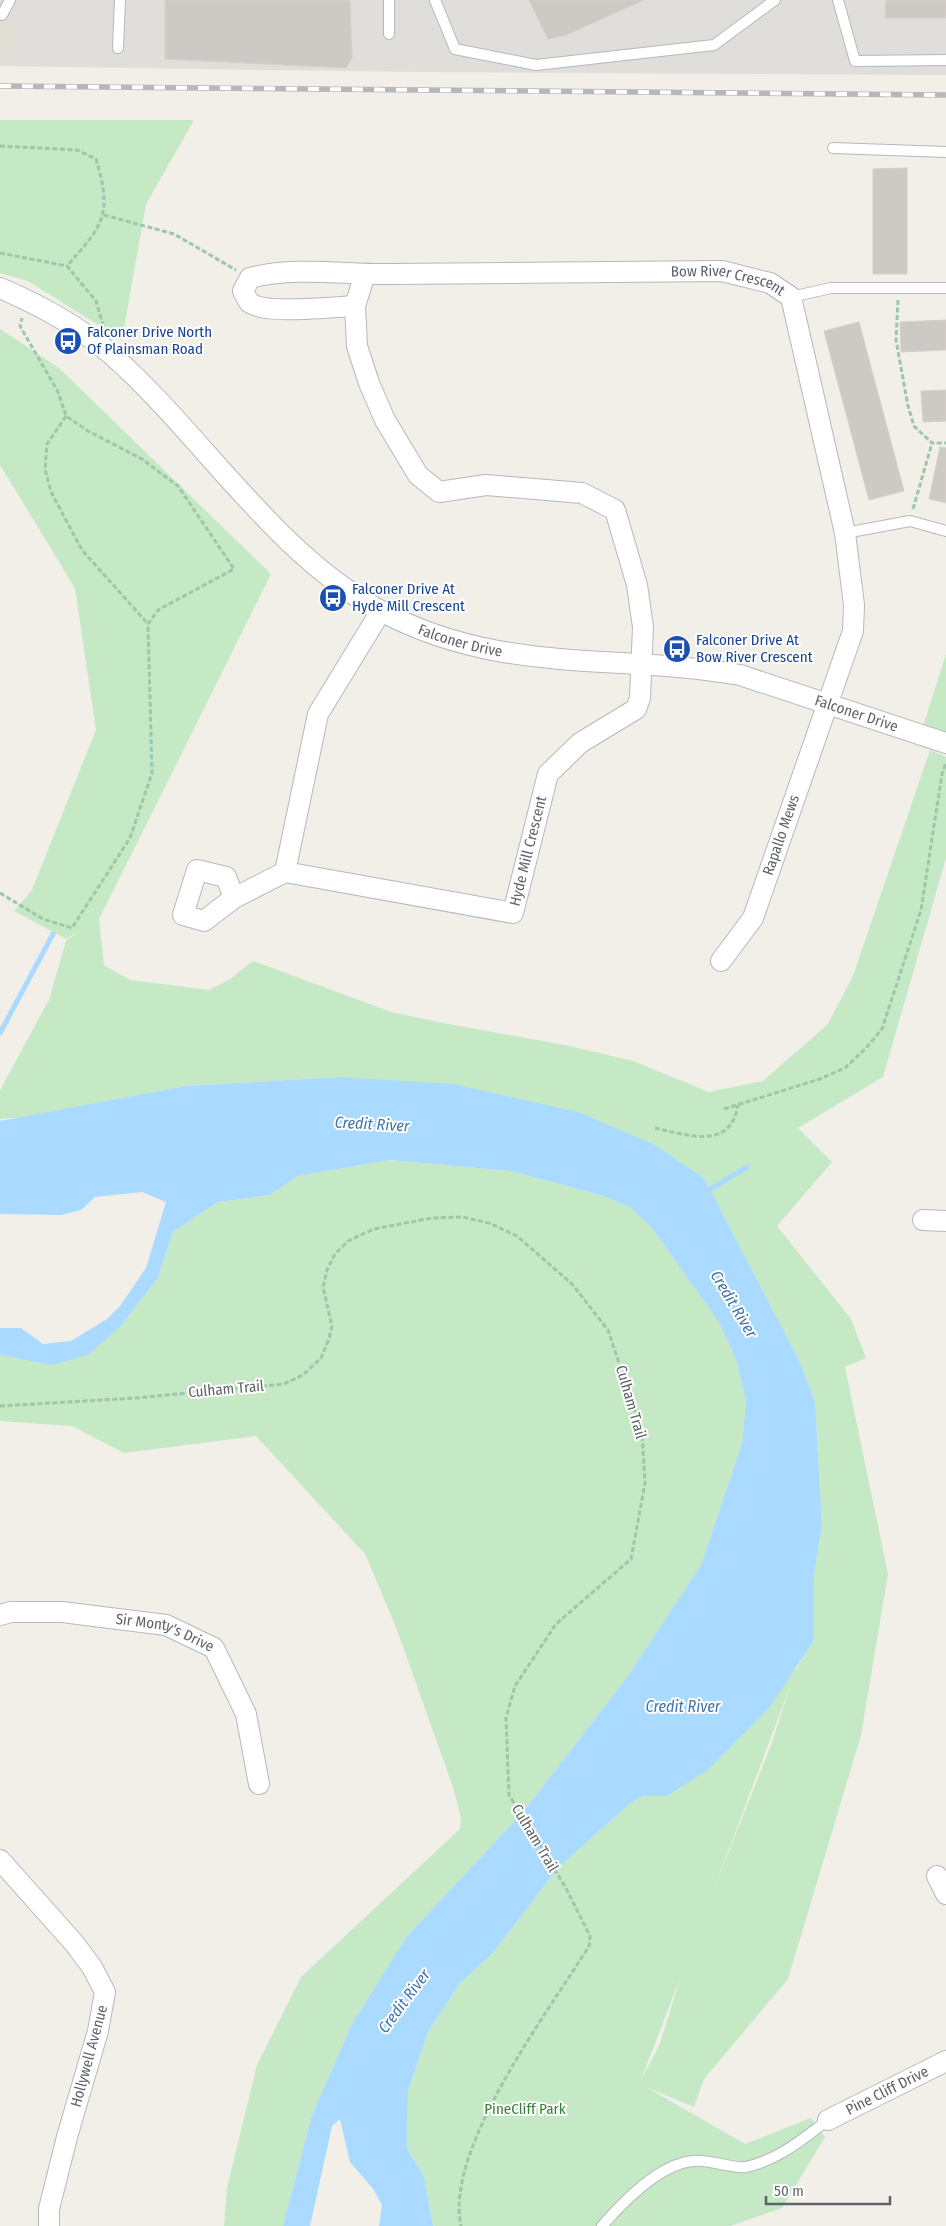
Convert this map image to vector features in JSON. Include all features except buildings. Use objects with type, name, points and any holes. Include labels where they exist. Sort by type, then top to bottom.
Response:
[{"type":"street","name":"Bow River Crescent","points":[[250,278],[266,274],[305,272],[365,274],[722,271],[770,283],[791,297],[845,533],[854,605],[853,631],[826,702]]},
{"type":"street","points":[[365,274],[355,306],[358,346],[369,383],[385,420],[418,475],[438,492],[486,486],[582,493],[615,510],[637,585],[643,627],[642,666]]},
{"type":"street","points":[[250,278],[243,292],[250,303],[262,308],[293,310],[355,306]]},
{"type":"street","name":"Falconer Drive","points":[[0,288],[29,300],[75,327],[111,354],[148,390],[290,542],[320,569],[381,611],[431,634],[499,653],[544,659],[707,669],[740,675],[946,743]]},
{"type":"street","points":[[234,898],[285,872],[318,714],[381,611]]},
{"type":"street","name":"Hyde Mill Crescent","points":[[285,872],[514,913],[548,774],[580,743],[636,709],[640,698],[642,666]]},
{"type":"street","name":"Rapallo Mews","points":[[721,961],[753,918],[826,702]]},
{"type":"street","points":[[923,1220],[946,1221]]},
{"type":"street","name":"Sir Monty's Drive","points":[[0,1615],[11,1612],[62,1612],[166,1625],[214,1648],[246,1714],[258,1784]]},
{"type":"street","name":"Hollywell Avenue","points":[[0,1860],[74,1943],[92,1967],[105,1992],[98,2031],[56,2182],[50,2208],[49,2226]]},
{"type":"street","points":[[937,1876],[946,1894]]},
{"type":"street","name":"Pine Cliff Drive","points":[[828,2120],[946,2060]]},
{"type":"lane","points":[[1,16],[10,0]]},
{"type":"lane","points":[[118,48],[120,0]]},
{"type":"lane","points":[[389,0],[389,34]]},
{"type":"lane","points":[[434,0],[455,49],[536,66],[714,45],[775,0]]},
{"type":"lane","points":[[838,0],[855,61],[946,60]]},
{"type":"lane","points":[[833,148],[946,152]]},
{"type":"lane","points":[[791,297],[831,288],[946,288]]},
{"type":"lane","points":[[845,533],[910,521],[946,531]]},
{"type":"lane","points":[[602,2226],[621,2204],[666,2168],[692,2161],[716,2161],[744,2167],[780,2156],[828,2120]]},
{"type":"path","points":[[0,146],[77,150],[96,159],[104,186],[104,215],[96,233],[67,266]]},
{"type":"path","points":[[104,215],[174,234],[250,278]]},
{"type":"path","points":[[0,254],[67,266],[96,301],[103,328]]},
{"type":"path","points":[[898,288],[896,340],[908,406],[914,426],[932,443],[946,443]]},
{"type":"path","points":[[0,893],[43,919],[72,928],[130,838],[152,773],[148,624],[158,610],[234,569],[178,486],[142,459],[88,431],[66,416],[58,392],[20,326],[29,300]]},
{"type":"path","points":[[66,416],[47,444],[45,468],[51,492],[82,550],[148,624]]},
{"type":"path","points":[[910,521],[932,443]]},
{"type":"path","points":[[724,1109],[820,1079],[845,1068],[882,1029],[921,910],[942,774],[946,763]]},
{"type":"path","points":[[655,1128],[706,1138],[718,1135],[730,1127],[736,1116],[738,1105]]},
{"type":"path","name":"Culham Trail","points":[[0,1406],[136,1398],[284,1384],[303,1375],[321,1358],[332,1326],[324,1287],[327,1270],[335,1254],[348,1241],[374,1229],[432,1218],[462,1217],[489,1223],[517,1236],[572,1284],[608,1330],[642,1432],[645,1483],[631,1559],[556,1624],[515,1686],[506,1718],[509,1795],[566,1888],[590,1936],[589,1946],[500,2085],[471,2152],[463,2176],[458,2211],[461,2226]]},
{"type":"shaded area","points":[[0,0],[946,0],[946,75],[420,72],[0,66]]},
{"type":"shaded area","points":[[0,0],[23,0],[8,66],[0,66]]},
{"type":"green space","points":[[0,120],[194,120],[146,204],[122,340],[28,281],[0,273]]},
{"type":"green space","name":"PineCliff Park","points":[[0,329],[59,368],[271,574],[99,919],[104,965],[130,980],[209,990],[230,979],[253,961],[391,1012],[565,1045],[633,1061],[709,1092],[763,1081],[828,1024],[853,976],[930,750],[946,757],[946,858],[883,1077],[798,1128],[832,1162],[777,1226],[851,1319],[866,1358],[845,1367],[888,1574],[861,1735],[788,1979],[704,2079],[694,2107],[646,2087],[745,2144],[811,2118],[825,2137],[782,2208],[730,2226],[433,2226],[424,2177],[407,2148],[408,2091],[428,2032],[460,1983],[493,1953],[558,1868],[632,1802],[644,1796],[667,1796],[797,1668],[812,1642],[814,1576],[822,1524],[815,1402],[800,1362],[704,1178],[340,1077],[186,1086],[25,1117],[0,1119],[0,1090],[49,1000],[66,941],[77,933],[66,939],[14,911],[32,890],[96,730],[75,588],[0,465]],"holes":[[[791,1684],[771,1745],[712,1894]],[[680,1977],[660,2044],[641,2080]]]},
{"type":"green space","points":[[946,654],[946,738],[922,730]]},
{"type":"green space","points":[[390,1160],[511,1171],[604,1196],[631,1208],[652,1228],[718,1321],[736,1359],[746,1401],[742,1444],[701,1565],[628,1676],[523,1812],[407,1936],[352,2024],[312,2115],[283,2226],[224,2226],[227,2188],[257,2065],[301,1977],[460,1829],[461,1818],[453,1787],[396,1627],[365,1554],[256,1436],[124,1453],[72,1426],[0,1421],[0,1355],[51,1365],[120,1327],[158,1278],[173,1232],[218,1202],[270,1195],[298,1176]]},
{"type":"water","name":"Credit River","points":[[340,1077],[454,1084],[581,1113],[655,1145],[704,1178],[800,1362],[815,1402],[822,1524],[814,1576],[813,1642],[770,1707],[709,1769],[667,1796],[644,1796],[632,1802],[558,1868],[493,1953],[460,1983],[428,2032],[408,2091],[407,2148],[424,2177],[433,2226],[379,2226],[382,2205],[374,2190],[350,2162],[340,2119],[332,2126],[310,2226],[283,2226],[312,2115],[352,2024],[407,1936],[523,1812],[628,1676],[701,1565],[742,1444],[746,1401],[736,1359],[718,1321],[652,1228],[631,1208],[604,1196],[511,1171],[390,1160],[298,1176],[270,1195],[218,1202],[173,1232],[158,1278],[120,1327],[88,1355],[51,1365],[0,1355],[0,1328],[21,1328],[43,1344],[71,1341],[107,1319],[120,1306],[146,1268],[166,1202],[142,1192],[95,1197],[81,1210],[61,1215],[0,1214],[0,1121],[186,1086]]},
{"type":"waterway","points":[[0,1033],[53,934]]},
{"type":"waterway","points":[[704,1193],[747,1167]]},
{"type":"railway","points":[[0,86],[946,95]]},
{"type":"place","name":"Falconer Drive North Of Plainsman Road","points":[[68,341]]},
{"type":"place","name":"Falconer Drive At Hyde Mill Crescent","points":[[333,598]]},
{"type":"place","name":"Falconer Drive At Bow River Crescent","points":[[677,649]]}]
